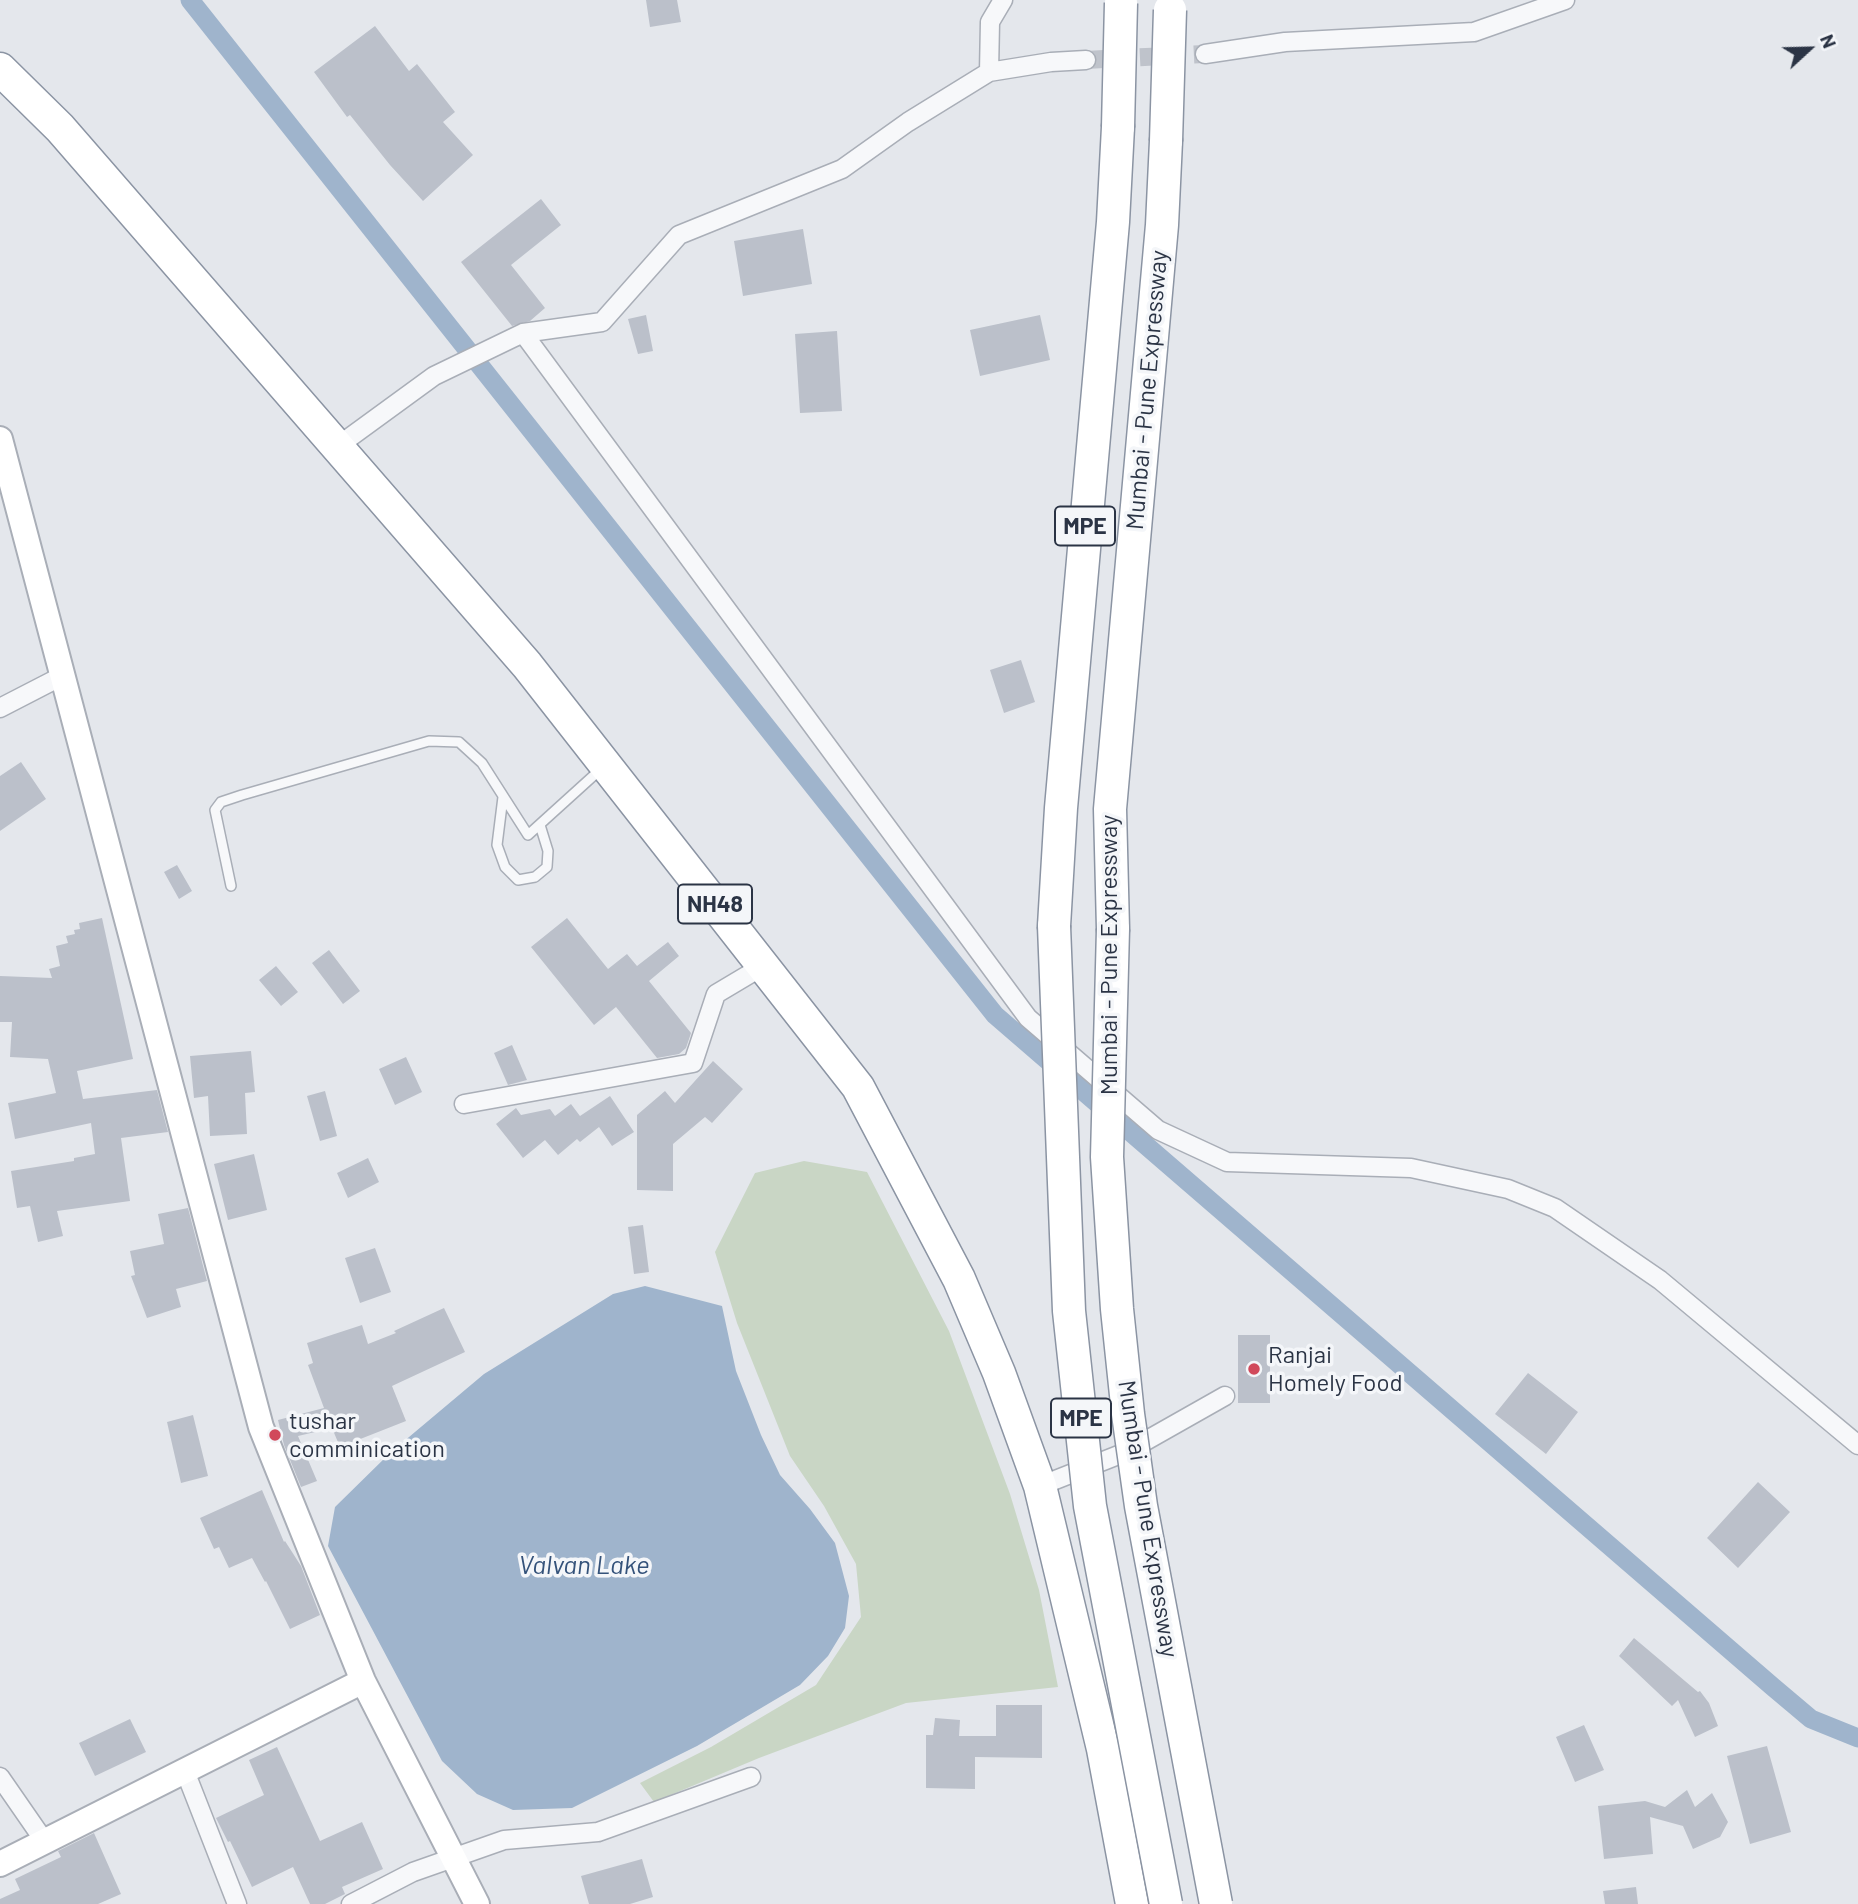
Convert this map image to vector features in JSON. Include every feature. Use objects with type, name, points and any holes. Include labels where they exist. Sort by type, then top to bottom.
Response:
[{"type":"highway","name":"Mumbai - Pune Expressway","points":[[1121,1],[1113,222],[1061,808],[1054,926],[1069,1311],[1090,1506],[1166,1904]]},
{"type":"highway","name":"Mumbai - Pune Expressway","points":[[1170,5],[1162,225],[1110,809],[1112,929],[1107,1157],[1128,1414],[1141,1506],[1216,1904]]},
{"type":"highway","name":"NH48","points":[[0,69],[60,128],[527,665],[858,1087],[959,1279],[999,1373],[1040,1486],[1102,1749],[1132,1904]]},
{"type":"main road","points":[[0,439],[261,1427],[363,1681],[477,1904]]},
{"type":"main road","points":[[0,1864],[363,1681]]},
{"type":"street","points":[[989,72],[990,22],[1003,0]]},
{"type":"street","points":[[1205,54],[1285,42],[1474,33],[1565,0]]},
{"type":"street","points":[[338,446],[435,376],[523,333],[603,322],[679,235],[842,169],[908,122],[989,72],[1051,62],[1086,61]]},
{"type":"street","points":[[523,333],[1028,1018],[1158,1129],[1227,1161],[1410,1168],[1508,1189],[1555,1208],[1660,1280],[1858,1445]]},
{"type":"street","points":[[0,708],[62,676]]},
{"type":"street","points":[[464,1104],[693,1063],[716,994],[763,966]]},
{"type":"street","points":[[1040,1486],[1126,1452],[1225,1396]]},
{"type":"street","points":[[185,1771],[237,1904]]},
{"type":"street","points":[[0,1777],[45,1842]]},
{"type":"street","points":[[351,1904],[413,1872],[504,1840],[598,1832],[751,1777]]},
{"type":"lane","points":[[231,886],[215,810],[222,802],[232,798],[429,741],[459,742],[481,763],[528,835],[605,765]]},
{"type":"lane","points":[[503,797],[497,845],[505,867],[518,880],[535,877],[547,867],[548,851],[540,825]]},
{"type":"green space","points":[[804,1161],[867,1172],[949,1331],[1010,1494],[1039,1590],[1058,1687],[906,1703],[759,1758],[654,1802],[640,1783],[711,1747],[816,1685],[861,1617],[856,1564],[824,1506],[790,1456],[737,1323],[715,1252],[755,1173]]},
{"type":"water","name":"Valvan Lake","points":[[645,1286],[722,1306],[736,1371],[780,1475],[835,1543],[849,1596],[845,1628],[828,1656],[800,1685],[697,1746],[572,1808],[513,1810],[477,1794],[442,1761],[328,1546],[335,1507],[390,1453],[484,1374],[613,1294]]},
{"type":"building","points":[[646,0],[677,0],[681,22],[650,27]]},
{"type":"building","points":[[375,26],[409,71],[417,64],[455,112],[443,122],[473,155],[423,201],[350,115],[347,117],[314,72]]},
{"type":"building","points":[[541,199],[561,225],[511,265],[545,308],[530,321],[512,326],[461,262]]},
{"type":"building","points":[[803,229],[812,284],[743,296],[734,241]]},
{"type":"building","points":[[646,315],[653,351],[638,354],[628,319]]},
{"type":"building","points":[[1040,315],[1050,360],[980,376],[970,330]]},
{"type":"building","points":[[837,331],[842,411],[800,413],[795,334]]},
{"type":"building","points":[[1021,660],[1035,702],[1004,713],[990,670]]},
{"type":"building","points":[[21,762],[46,799],[0,831],[0,776]]},
{"type":"building","points":[[177,865],[192,891],[179,899],[164,872]]},
{"type":"building","points":[[102,918],[133,1059],[77,1071],[83,1099],[157,1090],[168,1132],[121,1138],[130,1201],[57,1211],[63,1236],[38,1242],[30,1206],[17,1208],[11,1171],[74,1161],[74,1158],[95,1154],[91,1123],[15,1139],[8,1103],[56,1093],[48,1059],[10,1057],[12,1022],[0,1022],[0,976],[52,978],[49,969],[60,966],[56,946],[68,943],[66,936],[75,934],[74,930],[80,929],[79,923]]},
{"type":"building","points":[[567,918],[608,969],[627,954],[637,966],[668,942],[679,956],[649,981],[691,1033],[686,1048],[679,1054],[657,1058],[616,1007],[594,1025],[531,947]]},
{"type":"building","points":[[329,950],[360,991],[343,1004],[312,963]]},
{"type":"building","points":[[276,966],[298,992],[281,1006],[259,980]]},
{"type":"building","points":[[512,1045],[527,1080],[508,1085],[494,1053]]},
{"type":"building","points":[[251,1051],[255,1092],[245,1093],[247,1134],[210,1136],[208,1096],[194,1098],[190,1056]]},
{"type":"building","points":[[406,1057],[422,1092],[395,1105],[379,1069]]},
{"type":"building","points":[[713,1061],[743,1089],[712,1123],[705,1117],[673,1144],[673,1191],[637,1190],[637,1115],[665,1091],[675,1103]]},
{"type":"building","points":[[325,1091],[337,1136],[320,1141],[307,1096]]},
{"type":"building","points":[[610,1096],[634,1132],[612,1146],[599,1127],[580,1142],[577,1139],[558,1155],[545,1140],[523,1158],[496,1124],[516,1108],[521,1115],[550,1109],[555,1116],[571,1104],[580,1116]]},
{"type":"building","points":[[254,1154],[267,1210],[228,1220],[214,1164]]},
{"type":"building","points":[[368,1158],[379,1182],[348,1198],[337,1173]]},
{"type":"building","points":[[188,1208],[207,1281],[176,1289],[181,1307],[147,1318],[131,1276],[135,1275],[130,1251],[164,1244],[158,1214]]},
{"type":"building","points":[[643,1225],[649,1272],[634,1274],[628,1227]]},
{"type":"building","points":[[375,1248],[391,1292],[360,1303],[345,1258]]},
{"type":"building","points":[[444,1308],[465,1352],[392,1386],[406,1421],[340,1447],[332,1428],[298,1436],[317,1481],[301,1487],[284,1445],[278,1420],[324,1408],[308,1365],[313,1363],[307,1343],[362,1325],[368,1344]]},
{"type":"building","name":"Ranjai Homely Food","points":[[1238,1335],[1270,1335],[1270,1403],[1238,1403]]},
{"type":"building","points":[[1528,1373],[1578,1412],[1546,1454],[1495,1414]]},
{"type":"building","points":[[193,1415],[208,1476],[181,1483],[167,1422]]},
{"type":"building","points":[[1758,1482],[1790,1512],[1738,1568],[1707,1538]]},
{"type":"building","points":[[262,1490],[284,1542],[301,1566],[320,1615],[290,1629],[252,1558],[229,1568],[219,1547],[214,1549],[200,1518]]},
{"type":"building","points":[[1634,1638],[1700,1691],[1709,1703],[1718,1726],[1695,1737],[1678,1700],[1672,1706],[1619,1656]]},
{"type":"building","points":[[996,1705],[1042,1705],[1042,1758],[975,1757],[975,1789],[926,1788],[926,1735],[933,1735],[935,1718],[960,1720],[959,1736],[996,1736]]},
{"type":"building","points":[[130,1719],[146,1752],[95,1776],[79,1743]]},
{"type":"building","points":[[1584,1725],[1604,1770],[1575,1782],[1556,1737]]},
{"type":"building","points":[[1767,1746],[1791,1832],[1750,1844],[1727,1756]]},
{"type":"building","points":[[277,1747],[320,1841],[362,1822],[383,1869],[342,1887],[345,1894],[325,1904],[310,1904],[293,1867],[252,1887],[216,1818],[264,1795],[249,1760]]},
{"type":"building","points":[[1687,1790],[1695,1807],[1712,1793],[1728,1822],[1720,1837],[1693,1849],[1683,1826],[1650,1817],[1653,1854],[1604,1859],[1598,1806],[1645,1801],[1665,1807]]},
{"type":"building","points":[[94,1833],[121,1894],[98,1904],[0,1904],[0,1899],[20,1890],[15,1879],[61,1857],[58,1851]]},
{"type":"building","points":[[642,1859],[653,1897],[630,1904],[589,1904],[581,1876]]},
{"type":"building","points":[[1636,1887],[1638,1904],[1605,1904],[1603,1891]]},
{"type":"waterway","points":[[190,0],[995,1015],[1811,1719],[1858,1738]]},
{"type":"tunnel","points":[[1086,60],[1205,54]]},
{"type":"place","name":"Ranjai Homely Food","points":[[1254,1369]]},
{"type":"place","name":"tushar comminication","points":[[275,1435]]}]
